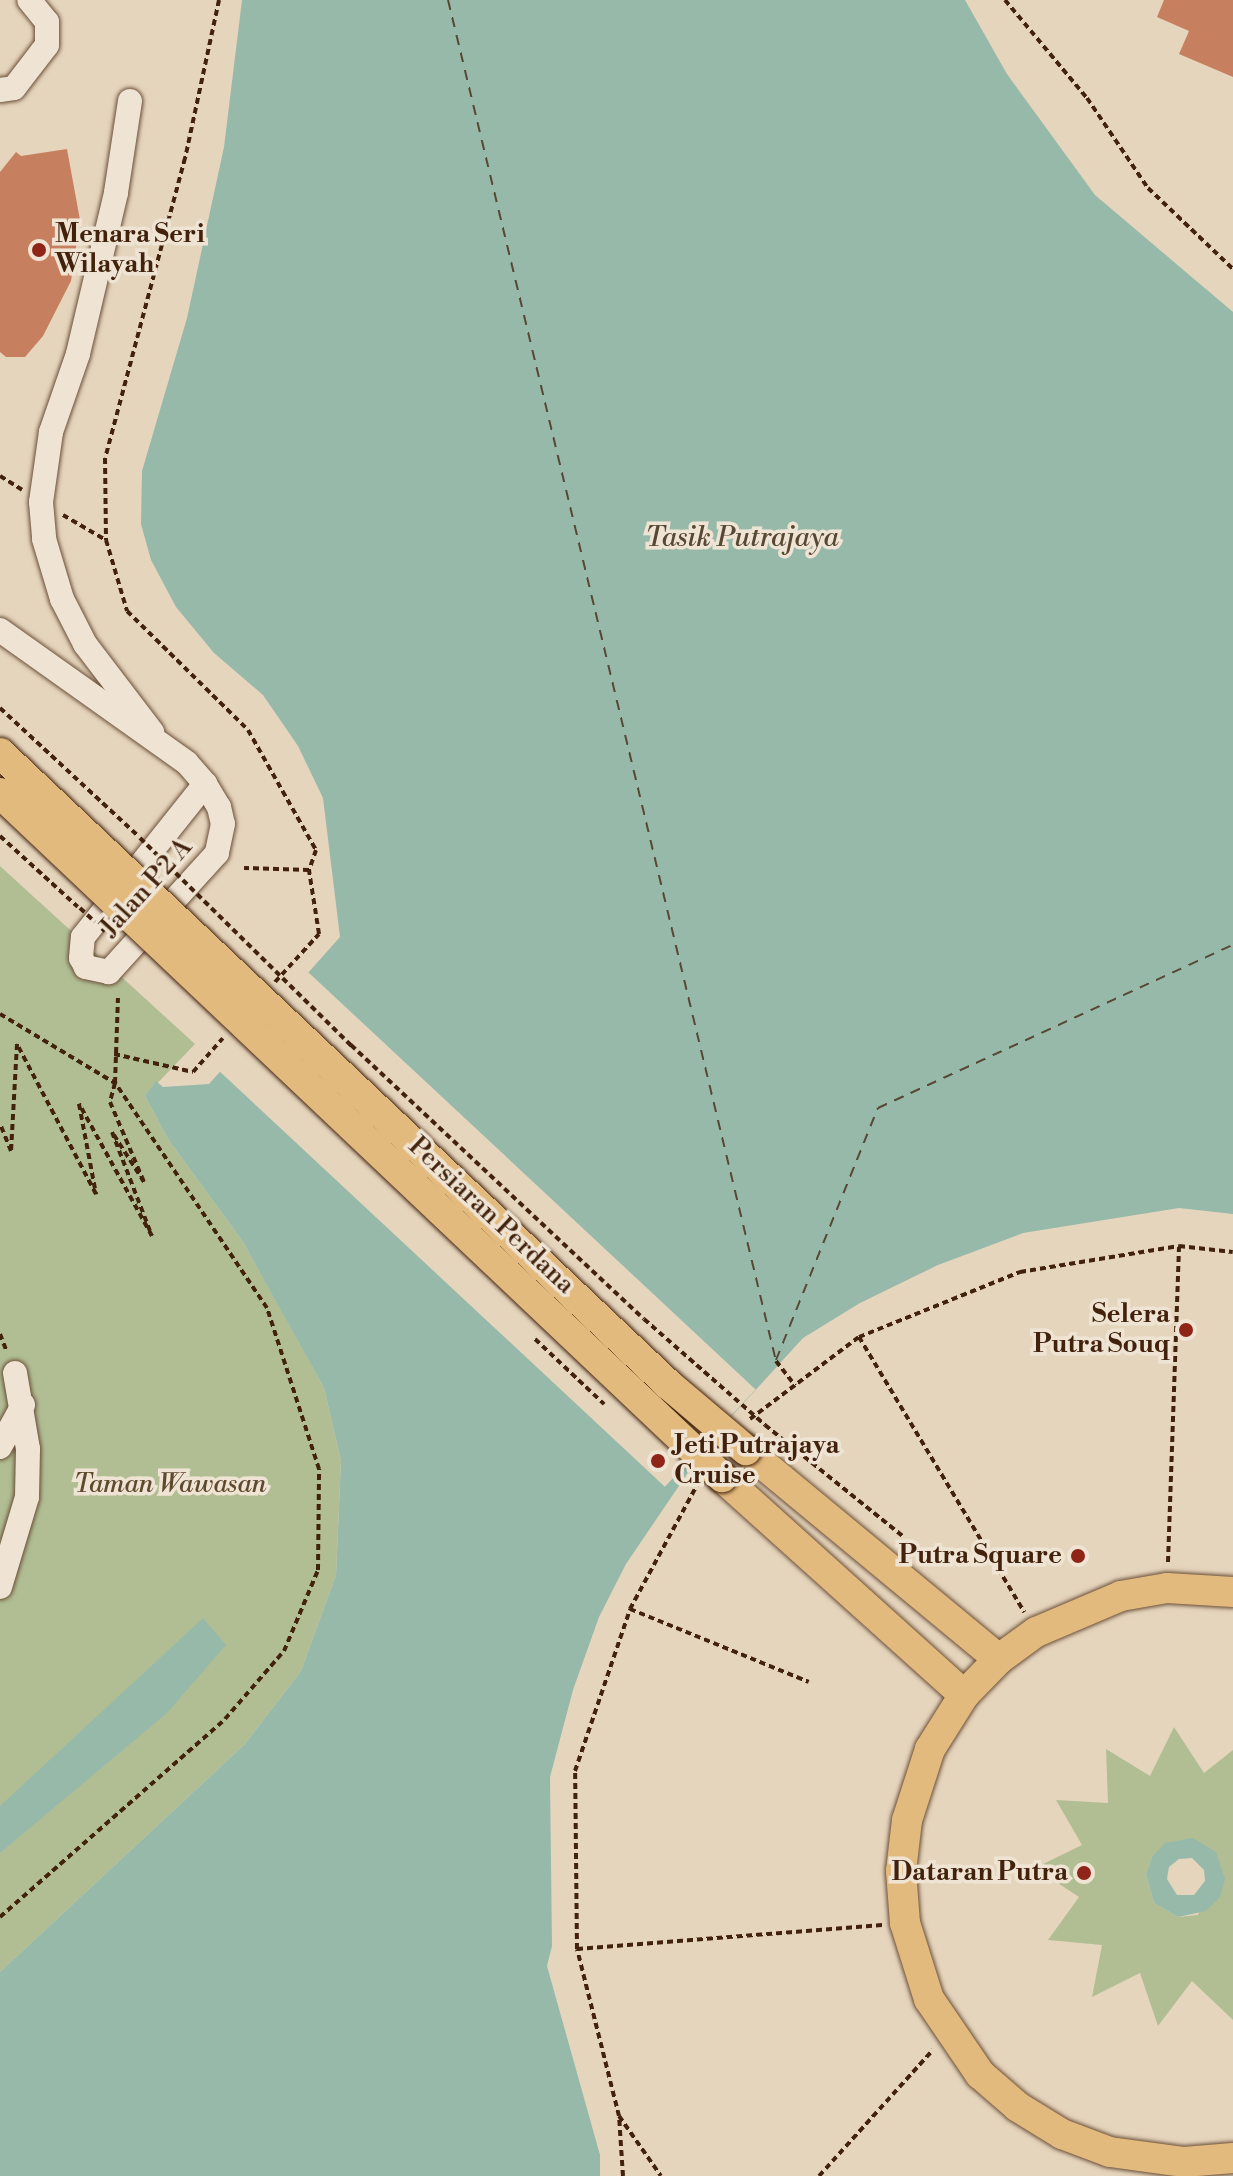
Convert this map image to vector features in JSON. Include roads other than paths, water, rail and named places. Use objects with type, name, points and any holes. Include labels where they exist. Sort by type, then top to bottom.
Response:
[{"type":"main road","name":"Persiaran Perdana","points":[[0,753],[657,1374],[743,1438],[999,1659]]},
{"type":"main road","name":"Persiaran Perdana","points":[[0,793],[710,1479],[964,1695]]},
{"type":"main road","points":[[1233,1592],[1167,1588],[1077,1610],[1036,1632],[999,1659],[964,1695],[930,1749],[907,1820],[901,1871],[905,1923],[919,1974],[948,2034],[999,2091],[1062,2134],[1110,2152],[1184,2162],[1233,2158]]},
{"type":"street","points":[[0,90],[14,88],[47,45],[47,22],[29,0]]},
{"type":"street","points":[[130,101],[116,193],[78,354],[51,432],[41,502],[44,539],[62,599],[85,644],[163,746]]},
{"type":"street","name":"Jalan P2 A","points":[[0,630],[163,746],[205,784],[223,824],[217,853],[109,972],[86,967],[81,958],[83,937],[205,784]]},
{"type":"street","points":[[0,1587],[27,1497],[23,1405],[15,1373]]},
{"type":"street","points":[[0,1447],[23,1405]]},
{"type":"street","points":[[1184,2162],[1219,2176]]},
{"type":"water","name":"Tasik Putrajaya","points":[[242,0],[965,0],[1007,74],[1095,195],[1233,312],[1233,1214],[1179,1208],[1023,1233],[938,1265],[860,1303],[803,1338],[710,1440],[626,1564],[599,1617],[573,1690],[550,1777],[552,1946],[547,1966],[600,2155],[600,2176],[0,2176],[0,1972],[245,1744],[301,1671],[336,1575],[341,1461],[324,1388],[243,1242],[168,1139],[145,1096],[156,1081],[163,1087],[209,1084],[340,937],[323,798],[298,746],[263,695],[214,653],[176,607],[151,560],[141,524],[142,471],[187,318],[224,147]]},
{"type":"water","points":[[203,1618],[226,1645],[167,1713],[0,1853],[0,1806]]},
{"type":"water","points":[[1193,1838],[1216,1852],[1225,1879],[1220,1897],[1206,1911],[1178,1917],[1154,1903],[1146,1874],[1152,1857],[1165,1843]],"holes":[[[1192,1858],[1204,1870],[1205,1881],[1194,1895],[1177,1895],[1167,1879],[1169,1867],[1179,1859]]]},
{"type":"place","name":"Menara Seri Wilayah","points":[[39,250]]},
{"type":"place","name":"Selera Putra Souq","points":[[1186,1330]]},
{"type":"place","name":"Jeti Putrajaya Cruise","points":[[658,1461]]},
{"type":"place","name":"Putra Square","points":[[1078,1556]]},
{"type":"place","name":"Dataran Putra","points":[[1084,1873]]},
{"type":"park label","name":"Taman Wawasan","points":[[170,1485]]}]
